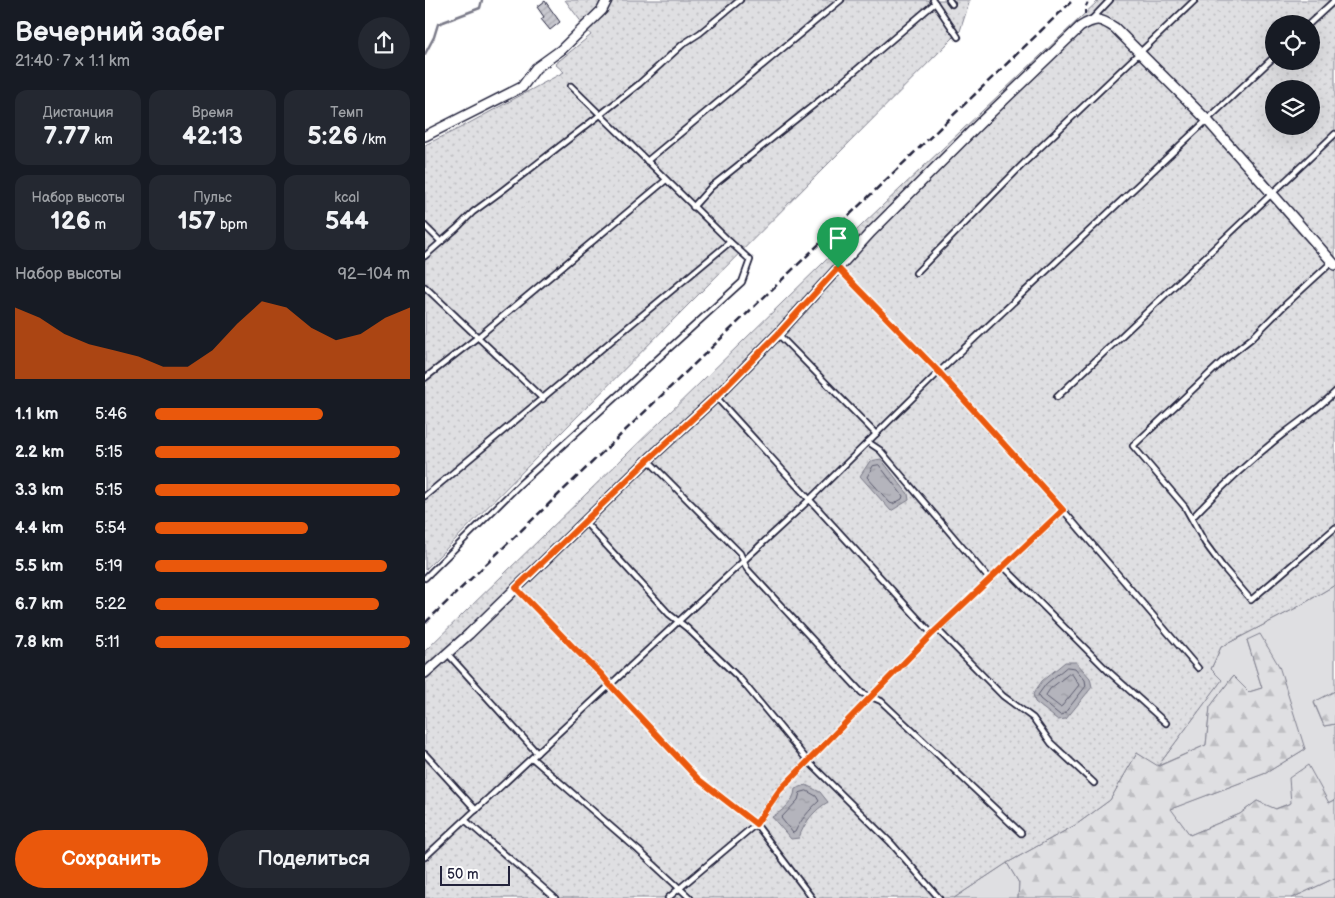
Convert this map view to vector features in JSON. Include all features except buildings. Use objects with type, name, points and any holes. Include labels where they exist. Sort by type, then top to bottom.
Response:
[{"type":"street","points":[[425,136],[522,87],[537,68],[561,50],[602,10],[607,0]]},
{"type":"street","points":[[425,674],[716,397],[778,334],[838,268],[979,124],[1080,27],[1088,22],[1102,19],[1115,28],[1207,120],[1334,262]]},
{"type":"lane","points":[[425,256],[473,212],[600,115],[639,84],[683,44],[700,33],[740,0]]},
{"type":"lane","points":[[647,161],[841,0]]},
{"type":"lane","points":[[1088,22],[1110,0]]},
{"type":"lane","points":[[916,273],[1027,160],[1195,0]]},
{"type":"lane","points":[[1319,15],[1335,0]]},
{"type":"lane","points":[[693,207],[711,188],[835,88],[934,1],[958,37]]},
{"type":"lane","points":[[425,857],[809,500],[939,372],[1265,65]]},
{"type":"lane","points":[[425,578],[520,484],[742,282],[750,260],[693,207],[571,86]]},
{"type":"lane","points":[[1057,397],[1335,134]]},
{"type":"lane","points":[[425,378],[478,337],[666,180]]},
{"type":"lane","points":[[425,226],[441,242]]},
{"type":"lane","points":[[425,496],[730,242]]},
{"type":"lane","points":[[1334,262],[1285,305],[1252,338],[1224,360],[1133,446],[1185,507],[1205,543],[1251,600],[1335,528]]},
{"type":"lane","points":[[838,268],[939,372],[1063,510],[1198,668]]},
{"type":"lane","points":[[425,287],[543,398]]},
{"type":"lane","points":[[778,334],[876,434]]},
{"type":"lane","points":[[1192,518],[1241,468],[1288,430],[1318,409],[1335,392]]},
{"type":"lane","points":[[716,397],[932,634]]},
{"type":"lane","points":[[868,442],[880,450],[991,580]]},
{"type":"lane","points":[[648,460],[740,553],[747,569],[856,686],[863,693],[881,701],[1021,833]]},
{"type":"lane","points":[[668,898],[756,824],[779,791],[932,634],[1063,510]]},
{"type":"lane","points":[[585,521],[669,614],[687,628],[741,680],[808,761],[891,843],[939,898]]},
{"type":"lane","points":[[1004,566],[1108,671],[1166,723]]},
{"type":"lane","points":[[516,588],[601,674],[698,779],[756,824],[812,898]]},
{"type":"lane","points":[[937,629],[1003,696],[1033,718],[1051,743],[1093,783]]},
{"type":"lane","points":[[447,653],[537,753]]},
{"type":"lane","points":[[425,754],[476,810]]},
{"type":"lane","points":[[532,758],[690,898]]},
{"type":"lane","points":[[465,820],[555,898]]},
{"type":"path","points":[[1088,22],[1085,8],[1089,0]]},
{"type":"green space","points":[[565,0],[970,0],[960,31],[425,570],[425,145],[564,72],[555,64],[591,35]]},
{"type":"green space","points":[[1099,0],[1335,0],[1335,585],[1296,608],[1221,647],[1211,669],[1222,680],[1158,766],[1137,753],[1110,800],[1077,824],[1007,863],[954,898],[425,898],[425,651],[862,225]]},
{"type":"green space","points":[[1335,585],[1335,691],[1314,703],[1324,726],[1335,724],[1335,800],[1329,803],[1291,803],[1275,809],[1257,801],[1240,814],[1190,835],[1170,809],[1266,773],[1305,749],[1247,640],[1262,688],[1249,692],[1233,676],[1210,707],[1206,745],[1158,766],[1221,681],[1211,669],[1221,647],[1296,608]]},
{"type":"green space","points":[[1260,634],[1279,666],[1305,749],[1266,773],[1171,809],[1190,835],[1240,814],[1257,801],[1276,809],[1291,803],[1289,778],[1308,765],[1329,803],[1335,800],[1335,878],[1292,898],[1018,898],[1019,883],[1007,863],[1077,824],[1110,800],[1137,753],[1159,766],[1206,745],[1210,707],[1233,676],[1249,692],[1262,688],[1247,640]]},
{"type":"green space","points":[[1335,691],[1335,724],[1324,726],[1314,702]]},
{"type":"green space","points":[[1007,863],[1019,883],[1018,898],[954,898]]},
{"type":"green space","points":[[1335,878],[1335,898],[1292,898]]},
{"type":"water","points":[[881,459],[908,494],[909,500],[891,511],[860,476],[870,461]]},
{"type":"water","points":[[1065,662],[1076,662],[1090,678],[1092,687],[1066,719],[1058,720],[1035,702],[1033,694],[1042,681]]},
{"type":"water","points":[[806,785],[820,792],[828,802],[810,817],[799,838],[791,839],[772,817],[784,809],[790,802],[795,789]]},
{"type":"waterway","points":[[425,54],[438,24],[480,8],[482,0]]},
{"type":"railway","points":[[425,623],[1073,0]]},
{"type":"route","points":[[838,268],[939,372],[1063,510],[932,634],[779,791],[756,824],[698,779],[601,674],[516,588],[716,397],[778,334],[838,268]]}]
